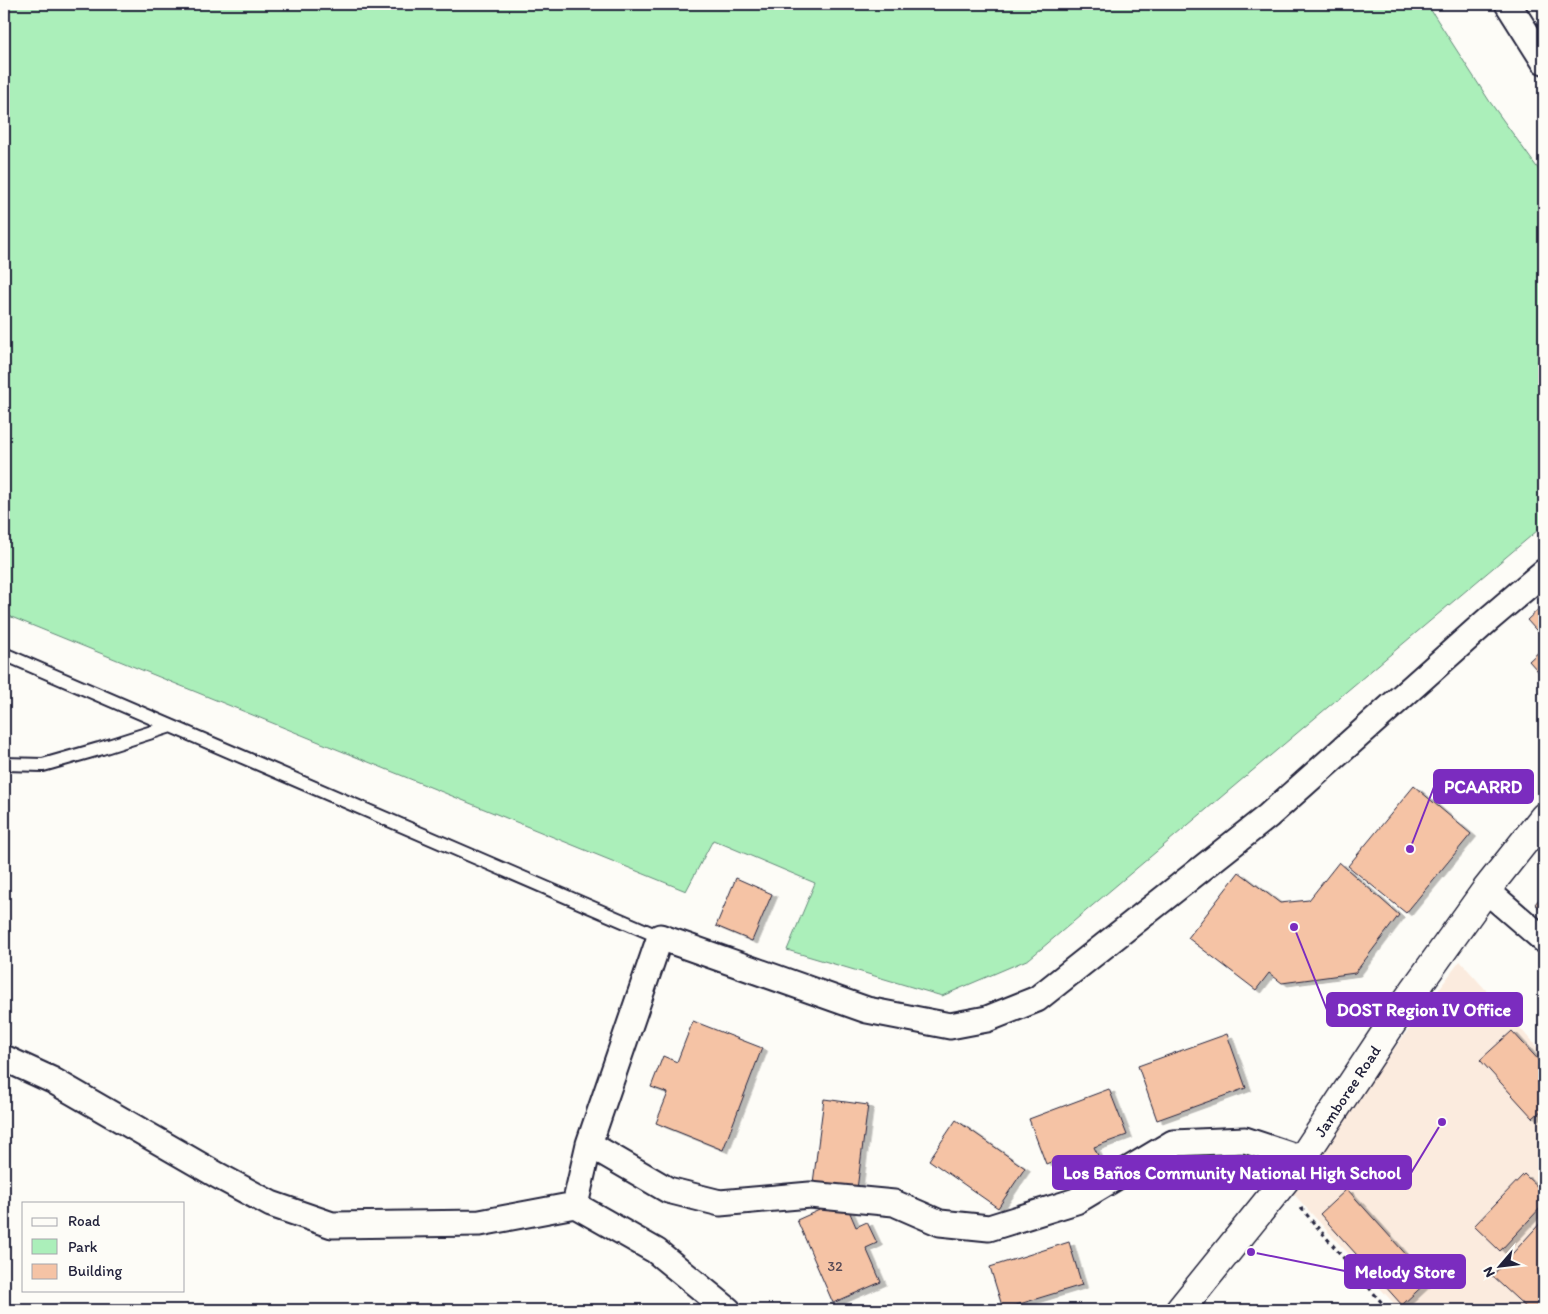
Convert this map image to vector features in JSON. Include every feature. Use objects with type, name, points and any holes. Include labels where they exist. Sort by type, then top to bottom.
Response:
[{"type":"main road","name":"Jamboree Road","points":[[1180,1310],[1302,1159],[1408,999],[1486,890],[1544,818]]},
{"type":"street","points":[[1508,4],[1544,61]]},
{"type":"street","points":[[575,1205],[589,1144],[660,937],[866,1010],[950,1026],[987,1019],[1037,999],[1268,816],[1544,572]]},
{"type":"street","points":[[1486,890],[1544,940]]},
{"type":"street","points":[[4,1058],[52,1080],[271,1204],[332,1225],[480,1223],[575,1205],[656,1251],[728,1310]]},
{"type":"street","points":[[589,1144],[668,1190],[720,1203],[810,1195],[894,1203],[940,1223],[989,1228],[1076,1201],[1173,1143],[1245,1140],[1302,1159]]},
{"type":"lane","points":[[4,654],[660,937]]},
{"type":"lane","points":[[4,764],[44,764],[171,726]]},
{"type":"path","points":[[1280,1185],[1388,1310]]},
{"type":"shaded area","points":[[1460,961],[1544,1055],[1544,1310],[1400,1310],[1289,1189]]},
{"type":"green space","points":[[4,4],[1427,4],[1490,102],[1544,177],[1544,525],[1029,959],[942,996],[787,950],[815,883],[713,840],[686,891],[4,614]]},
{"type":"building","points":[[1544,604],[1544,639],[1527,620]]},
{"type":"building","points":[[1544,647],[1544,678],[1529,661]]},
{"type":"building","points":[[1414,786],[1471,834],[1406,913],[1348,866]]},
{"type":"building","points":[[1339,862],[1399,915],[1355,973],[1282,983],[1269,973],[1256,990],[1188,938],[1239,872],[1280,903],[1309,900]]},
{"type":"building","points":[[736,878],[772,894],[752,941],[716,926]]},
{"type":"building","points":[[1544,893],[1544,912],[1535,904]]},
{"type":"building","points":[[693,1021],[762,1048],[723,1150],[656,1123],[668,1093],[651,1087],[663,1056],[677,1062]]},
{"type":"building","points":[[1512,1031],[1544,1066],[1544,1108],[1533,1118],[1480,1060]]},
{"type":"building","points":[[1227,1034],[1246,1088],[1157,1120],[1138,1066]]},
{"type":"building","points":[[1109,1089],[1127,1135],[1094,1147],[1100,1160],[1079,1168],[1076,1160],[1056,1168],[1053,1161],[1046,1164],[1029,1119]]},
{"type":"building","points":[[824,1099],[868,1105],[857,1189],[813,1183]]},
{"type":"building","points":[[956,1120],[1025,1168],[998,1208],[929,1160]]},
{"type":"building","points":[[1524,1174],[1544,1193],[1544,1204],[1500,1251],[1474,1226]]},
{"type":"building","points":[[1347,1189],[1429,1280],[1402,1305],[1320,1214]]},
{"type":"building","points":[[844,1199],[856,1227],[867,1222],[877,1243],[866,1248],[881,1282],[833,1303],[797,1220]]},
{"type":"building","points":[[1544,1219],[1544,1310],[1529,1310],[1492,1276]]},
{"type":"building","points":[[1069,1242],[1082,1285],[1003,1309],[990,1267]]},
{"type":"place","name":"PCAARRD","points":[[1410,849]]},
{"type":"place","name":"DOST Region IV Office","points":[[1294,927]]},
{"type":"place","name":"Los Baños Community National High School","points":[[1442,1122]]},
{"type":"place","name":"Melody Store","points":[[1251,1252]]}]
